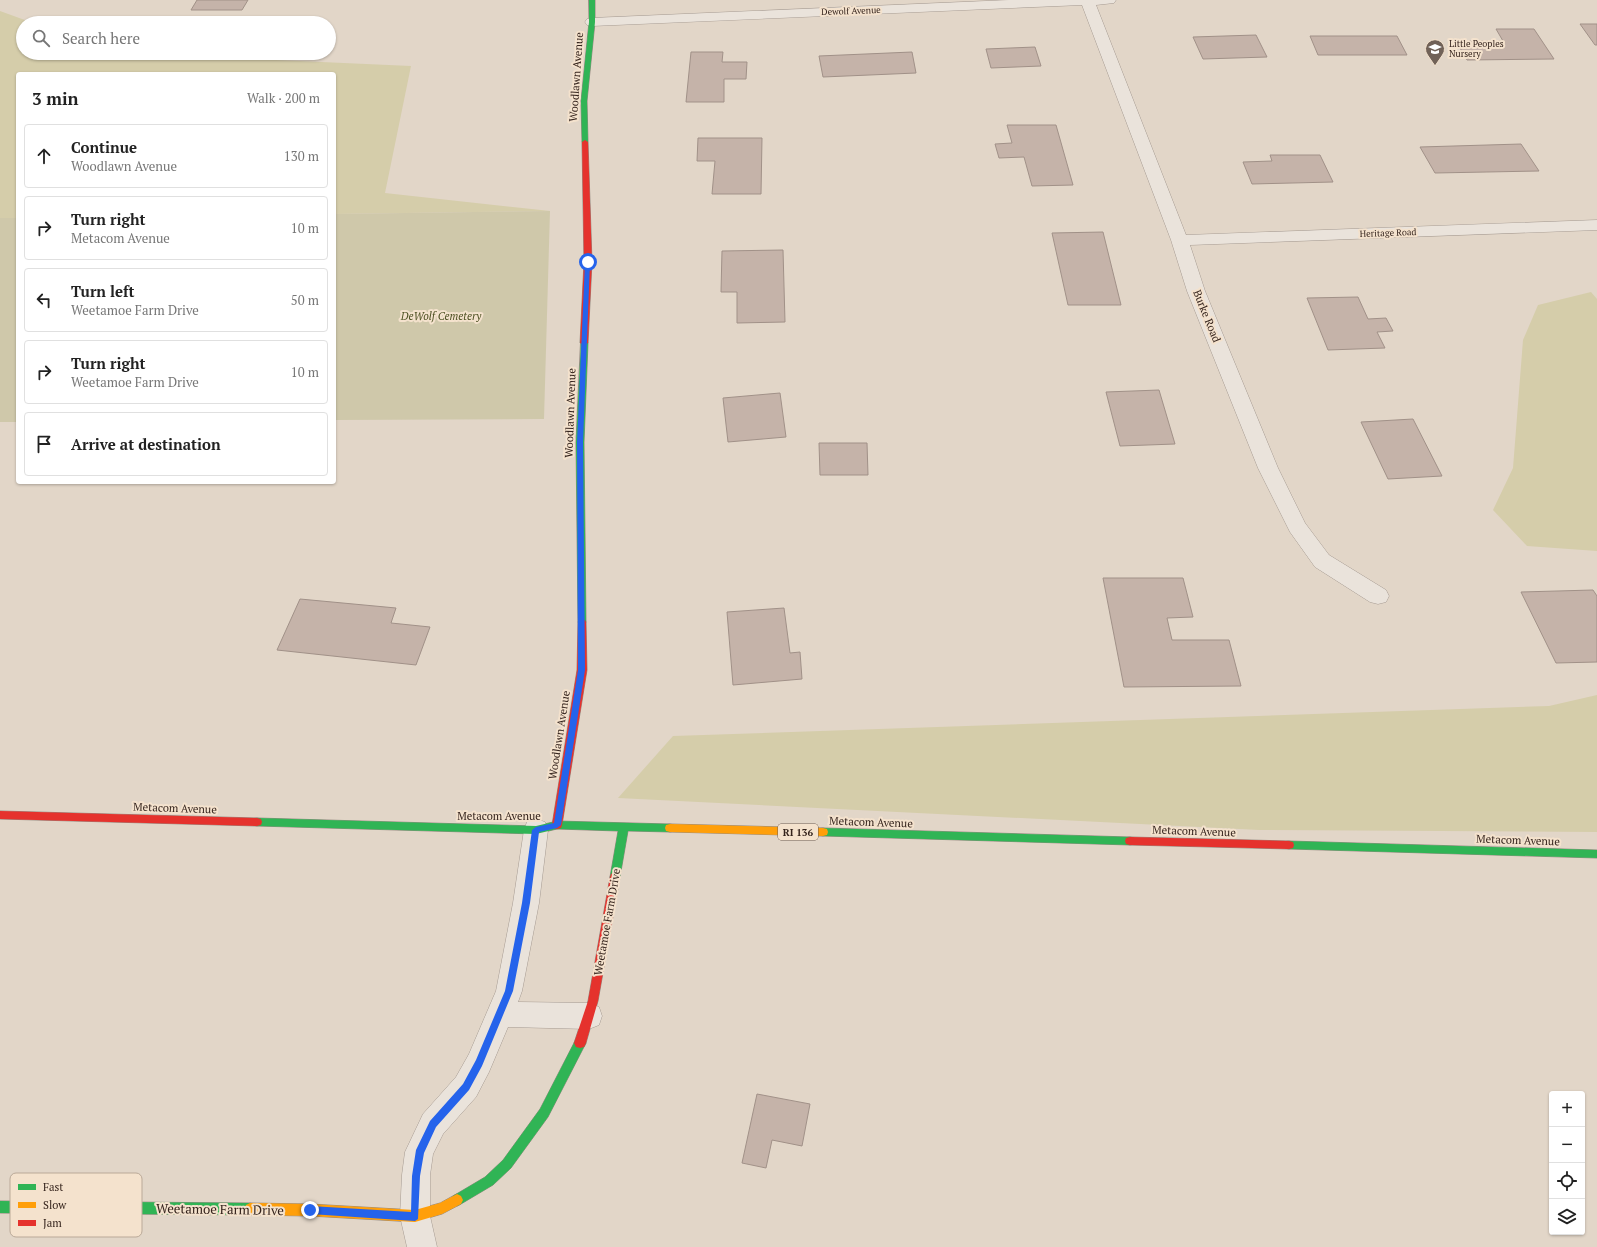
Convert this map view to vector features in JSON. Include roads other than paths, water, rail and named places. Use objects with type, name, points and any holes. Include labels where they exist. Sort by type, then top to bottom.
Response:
[{"type":"street","name":"Woodlawn Avenue","points":[[547,828],[582,670],[580,442],[588,262],[584,101],[592,22],[592,0]]},
{"type":"street","name":"Dewolf Avenue","points":[[592,22],[1109,0]]},
{"type":"street","name":"Burke Road","points":[[1087,1],[1180,240],[1196,291],[1268,468],[1297,527],[1322,561],[1378,596]]},
{"type":"street","name":"Heritage Road","points":[[1180,240],[1597,225]]},
{"type":"street","name":"Metacom Avenue","points":[[0,815],[547,828],[624,827],[1597,854]]},
{"type":"street","name":"Weetamoe Farm Drive","points":[[142,1208],[310,1210],[415,1216],[442,1208],[489,1180],[507,1164],[544,1113],[578,1049],[589,1016],[601,961],[624,827]]},
{"type":"street","points":[[422,1247],[415,1216],[416,1176],[419,1152],[433,1124],[466,1087],[479,1063],[499,1014],[510,983],[526,903],[547,828]]},
{"type":"street","points":[[499,1014],[589,1016]]},
{"type":"street","name":"Weetamoe Farm Drive","points":[[0,1207],[10,1207]]},
{"type":"place","name":"Little Peoples Nursery","points":[[1435,66]]},
{"type":"park label","name":"DeWolf Cemetery","points":[[441,316]]}]
